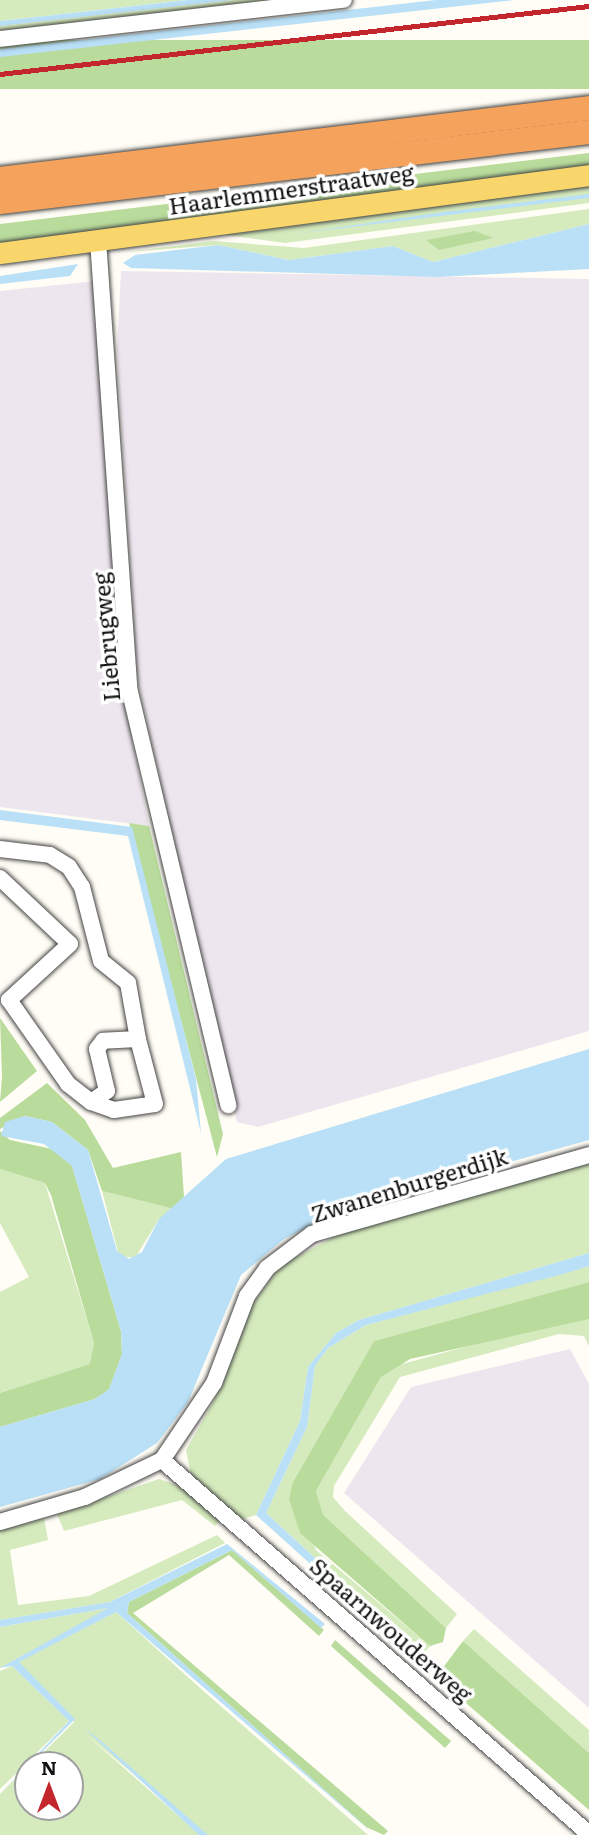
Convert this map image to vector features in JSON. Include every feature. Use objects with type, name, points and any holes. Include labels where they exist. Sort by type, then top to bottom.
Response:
[{"type":"highway","points":[[0,179],[589,108]]},
{"type":"highway","points":[[0,202],[589,132]]},
{"type":"main road","name":"Haarlemmerstraatweg","points":[[0,253],[589,175]]},
{"type":"street","points":[[0,39],[344,0]]},
{"type":"street","name":"Liebrugweg","points":[[99,240],[130,688],[228,1105]]},
{"type":"street","points":[[0,849],[50,855],[69,867],[82,887],[101,961]]},
{"type":"street","points":[[0,878],[70,944],[101,961],[128,983],[138,1039],[155,1104],[114,1110],[91,1102],[68,1084],[9,1000],[70,944]]},
{"type":"street","points":[[91,1102],[107,1091],[97,1049],[103,1041],[138,1039]]},
{"type":"street","name":"Zwanenburgerdijk","points":[[162,1460],[214,1383],[247,1296],[267,1268],[313,1234],[589,1155]]},
{"type":"street","points":[[0,1522],[85,1497],[162,1460]]},
{"type":"street","name":"Spaarnwouderweg","points":[[162,1460],[589,1833]]},
{"type":"shaded area","points":[[121,271],[589,279],[589,1031],[258,1127],[237,1122],[137,676],[117,350]]},
{"type":"shaded area","points":[[95,281],[120,675],[149,826],[0,807],[0,291]]},
{"type":"shaded area","points":[[570,1349],[589,1384],[589,1708],[344,1493],[411,1387]]},
{"type":"green space","points":[[0,0],[187,0],[0,21]]},
{"type":"green space","points":[[233,0],[298,0],[0,34],[0,26]]},
{"type":"green space","points":[[0,40],[589,40],[589,89],[0,89]]},
{"type":"green space","points":[[589,153],[589,166],[0,246],[0,224]]},
{"type":"green space","points":[[589,182],[589,203],[285,243],[204,232]]},
{"type":"green space","points":[[589,209],[589,224],[433,262],[393,246],[289,260],[218,245],[127,252],[213,241],[304,248]]},
{"type":"green space","points":[[475,231],[493,238],[439,250],[426,240]]},
{"type":"green space","points":[[129,823],[149,826],[223,1134],[217,1157]]},
{"type":"green space","points":[[0,1018],[37,1071],[0,1102],[2,1076]]},
{"type":"green space","points":[[47,1083],[85,1120],[113,1168],[181,1152],[184,1197],[174,1209],[102,1191],[88,1150],[52,1122],[25,1116],[0,1129],[0,1118]]},
{"type":"green space","points":[[0,1131],[10,1140],[57,1150],[72,1166],[121,1331],[122,1354],[109,1390],[95,1399],[0,1427],[0,1393],[90,1364],[94,1343],[51,1195],[45,1183],[0,1169]]},
{"type":"green space","points":[[589,1161],[589,1253],[359,1320],[336,1333],[308,1367],[300,1421],[256,1515],[240,1520],[191,1476],[186,1450],[214,1401],[244,1317],[280,1266],[347,1230]]},
{"type":"green space","points":[[0,1169],[45,1183],[94,1343],[91,1364],[0,1393],[0,1292],[29,1277],[0,1223]]},
{"type":"green space","points":[[102,1191],[174,1209],[159,1219],[135,1258],[119,1256]]},
{"type":"green space","points":[[589,1266],[589,1282],[374,1341],[293,1482],[316,1550],[430,1646],[422,1656],[266,1513],[307,1427],[315,1366],[328,1348],[366,1325]]},
{"type":"green space","points":[[589,1282],[589,1319],[410,1359],[381,1377],[316,1491],[323,1515],[446,1628],[443,1642],[430,1646],[300,1533],[289,1499],[293,1482],[374,1341]]},
{"type":"green space","points":[[589,1319],[589,1346],[584,1336],[559,1334],[400,1377],[334,1486],[333,1497],[345,1511],[457,1614],[446,1628],[322,1515],[316,1491],[381,1377],[395,1366],[548,1324]]},
{"type":"green space","points":[[159,1479],[183,1487],[221,1520],[215,1526],[182,1500],[64,1531],[57,1514]]},
{"type":"green space","points":[[44,1518],[48,1540],[10,1550],[18,1605],[89,1596],[217,1535],[225,1543],[110,1602],[0,1620],[0,1528]]},
{"type":"green space","points":[[232,1550],[324,1630],[319,1636],[229,1555],[133,1613],[388,1831],[384,1835],[366,1827],[127,1613],[129,1602]]},
{"type":"green space","points":[[108,1608],[89,1620],[0,1668],[0,1627]]},
{"type":"green space","points":[[116,1612],[368,1835],[206,1835],[82,1731],[200,1835],[0,1835],[0,1794],[14,1780],[14,1821],[84,1821],[84,1751],[45,1751],[74,1722],[18,1662]]},
{"type":"green space","points":[[474,1629],[589,1730],[589,1753],[463,1641]]},
{"type":"green space","points":[[335,1640],[451,1741],[445,1748],[331,1646]]},
{"type":"green space","points":[[463,1641],[589,1753],[589,1810],[436,1677]]},
{"type":"green space","points":[[12,1666],[69,1721],[39,1751],[14,1751],[14,1775],[0,1789],[0,1671]]},
{"type":"water","points":[[187,0],[233,0],[0,26],[0,21]]},
{"type":"water","points":[[436,0],[514,0],[0,57],[0,49]]},
{"type":"water","points":[[589,194],[589,198],[293,234],[444,212]]},
{"type":"water","points":[[589,224],[589,269],[437,277],[131,268],[123,263],[135,255],[218,245],[289,260],[393,246],[433,262]]},
{"type":"water","points":[[78,264],[70,276],[0,284],[0,276]]},
{"type":"water","points":[[0,810],[132,827],[196,1079],[201,1133],[128,836],[0,820]]},
{"type":"water","points":[[589,1049],[589,1140],[348,1207],[284,1239],[241,1275],[188,1402],[157,1443],[100,1479],[0,1507],[0,1427],[95,1399],[109,1389],[122,1354],[121,1331],[72,1166],[44,1144],[1,1136],[5,1122],[25,1116],[52,1122],[88,1150],[117,1251],[129,1259],[142,1252],[159,1219],[226,1159]]},
{"type":"water","points":[[589,1253],[589,1266],[366,1325],[328,1348],[315,1366],[307,1427],[266,1513],[422,1656],[418,1661],[256,1515],[300,1421],[308,1367],[336,1333],[359,1320]]},
{"type":"water","points":[[227,1544],[325,1624],[321,1628],[232,1550],[129,1602],[127,1613],[375,1835],[116,1612],[19,1662],[75,1719],[41,1751],[69,1721],[12,1666],[0,1668],[108,1608],[0,1627],[0,1620],[110,1602]]},
{"type":"water","points":[[84,1728],[101,1741],[208,1835],[199,1835]]},
{"type":"railway","points":[[0,74],[589,6]]}]
